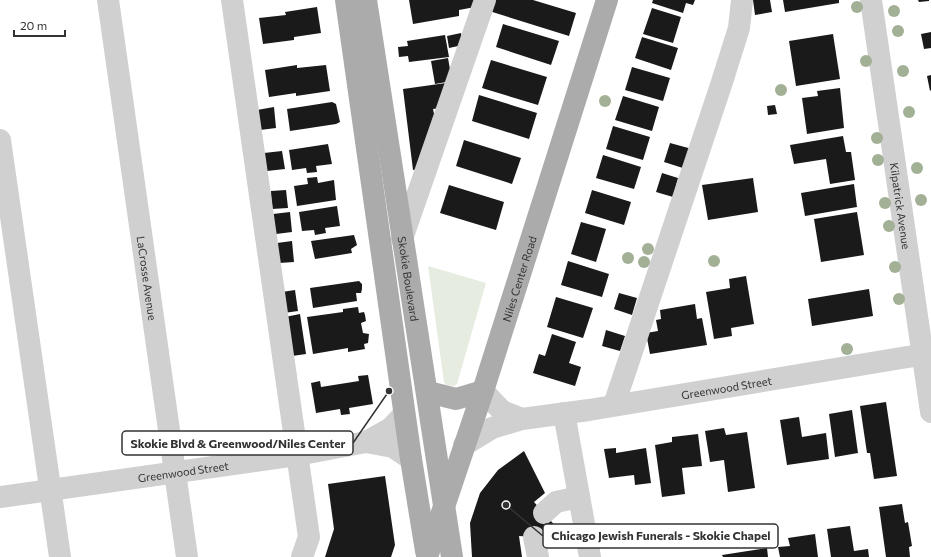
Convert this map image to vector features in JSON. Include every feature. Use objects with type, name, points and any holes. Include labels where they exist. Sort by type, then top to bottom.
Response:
[{"type":"main road","name":"Skokie Boulevard","points":[[346,0],[404,414],[427,557]]},
{"type":"main road","name":"Skokie Boulevard","points":[[366,0],[402,239],[428,392],[452,557]]},
{"type":"main road","name":"Niles Center Road","points":[[427,557],[444,501],[483,391],[606,0]]},
{"type":"main road","points":[[428,392],[456,399],[483,391]]},
{"type":"street","name":"LaCrosse Avenue","points":[[108,0],[187,557]]},
{"type":"street","points":[[232,0],[309,537],[302,557]]},
{"type":"street","points":[[402,239],[484,0]]},
{"type":"street","points":[[614,405],[721,85],[739,28],[742,0]]},
{"type":"street","name":"Kilpatrick Avenue","points":[[871,0],[927,354],[931,412]]},
{"type":"street","points":[[0,140],[49,490],[60,557]]},
{"type":"street","name":"Greenwood Street","points":[[464,445],[492,428],[522,419],[927,354]]},
{"type":"street","name":"Greenwood Street","points":[[483,391],[502,411],[522,419]]},
{"type":"street","points":[[564,413],[590,557]]},
{"type":"street","name":"Greenwood Street","points":[[0,497],[297,455],[366,442],[390,428],[404,414]]},
{"type":"street","name":"Greenwood Street","points":[[366,442],[393,447],[411,459]]},
{"type":"street","points":[[544,513],[556,502],[579,497]]},
{"type":"shaded area","points":[[428,266],[486,283],[457,384],[454,386],[446,385],[444,382]]},
{"type":"building","points":[[409,0],[474,0],[475,7],[459,10],[459,16],[413,24]]},
{"type":"building","points":[[489,0],[533,0],[576,13],[569,36],[486,10]]},
{"type":"building","points":[[653,0],[695,0],[693,5],[686,3],[683,13],[652,3]]},
{"type":"building","points":[[753,0],[770,0],[772,12],[755,15]]},
{"type":"building","points":[[783,0],[839,0],[839,3],[785,12]]},
{"type":"building","points":[[918,0],[929,0],[929,1],[919,2]]},
{"type":"building","points":[[317,7],[321,33],[294,37],[294,40],[263,44],[259,18],[286,15],[285,12]]},
{"type":"building","points":[[652,8],[681,17],[673,43],[643,34]]},
{"type":"building","points":[[503,24],[559,41],[551,65],[496,47]]},
{"type":"building","points":[[931,32],[931,48],[924,49],[921,34]]},
{"type":"building","points":[[461,33],[463,45],[449,48],[447,36]]},
{"type":"building","points":[[833,34],[840,79],[796,86],[789,41]]},
{"type":"building","points":[[445,35],[449,57],[409,62],[408,56],[399,57],[398,47],[408,46],[407,41]]},
{"type":"building","points":[[642,37],[678,48],[671,70],[635,58]]},
{"type":"building","points":[[448,58],[452,81],[435,84],[431,61]]},
{"type":"building","points":[[491,60],[547,77],[538,105],[482,88]]},
{"type":"building","points":[[297,65],[297,68],[326,65],[330,91],[296,96],[296,93],[269,97],[265,70]]},
{"type":"building","points":[[632,67],[670,78],[663,101],[625,90]]},
{"type":"building","points":[[931,75],[931,90],[930,91],[927,76]]},
{"type":"building","points":[[446,83],[441,108],[433,109],[436,123],[424,168],[413,170],[403,89]]},
{"type":"building","points":[[840,88],[844,128],[807,134],[802,98],[818,96],[817,91]]},
{"type":"building","points":[[479,95],[537,113],[529,139],[472,121]]},
{"type":"building","points":[[623,96],[659,107],[652,131],[615,120]]},
{"type":"building","points":[[332,102],[336,104],[340,122],[336,124],[290,131],[287,109]]},
{"type":"building","points":[[775,105],[777,114],[768,115],[767,106]]},
{"type":"building","points":[[274,107],[276,128],[260,130],[257,110]]},
{"type":"building","points":[[613,126],[650,137],[643,160],[606,149]]},
{"type":"building","points":[[843,136],[846,152],[851,152],[855,180],[830,184],[826,159],[794,164],[790,145]]},
{"type":"building","points":[[464,140],[521,158],[512,184],[456,166]]},
{"type":"building","points":[[670,143],[692,149],[686,169],[664,162]]},
{"type":"building","points":[[328,144],[332,164],[316,166],[317,172],[307,173],[306,168],[292,170],[289,150]]},
{"type":"building","points":[[282,151],[285,169],[267,171],[264,153]]},
{"type":"building","points":[[603,155],[641,167],[634,189],[596,178]]},
{"type":"building","points":[[662,173],[678,178],[673,197],[656,192]]},
{"type":"building","points":[[317,177],[318,183],[334,180],[336,200],[297,206],[294,186],[308,184],[307,178]]},
{"type":"building","points":[[753,178],[758,212],[708,220],[702,185]]},
{"type":"building","points":[[854,184],[857,207],[805,216],[801,193]]},
{"type":"building","points":[[449,185],[504,202],[496,230],[440,213]]},
{"type":"building","points":[[286,190],[288,208],[272,209],[271,191]]},
{"type":"building","points":[[592,190],[631,202],[624,225],[585,213]]},
{"type":"building","points":[[337,206],[340,226],[325,228],[326,233],[315,235],[314,230],[302,231],[299,212]]},
{"type":"building","points":[[290,212],[292,232],[276,234],[273,214]]},
{"type":"building","points":[[857,212],[864,255],[821,262],[814,219]]},
{"type":"building","points":[[581,222],[606,229],[596,262],[571,254]]},
{"type":"building","points":[[354,235],[357,245],[351,249],[352,253],[315,259],[311,241]]},
{"type":"building","points":[[292,241],[294,262],[279,263],[277,243]]},
{"type":"building","points":[[568,261],[609,274],[602,297],[561,285]]},
{"type":"building","points":[[746,276],[754,324],[731,328],[732,336],[714,339],[706,292],[730,288],[729,279]]},
{"type":"building","points":[[359,281],[362,284],[362,289],[361,293],[356,293],[357,301],[313,308],[310,288]]},
{"type":"building","points":[[869,289],[873,316],[812,326],[808,299]]},
{"type":"building","points":[[295,290],[298,311],[284,313],[282,292]]},
{"type":"building","points":[[619,293],[637,298],[632,315],[614,309]]},
{"type":"building","points":[[556,297],[593,308],[583,338],[547,327]]},
{"type":"building","points":[[695,304],[697,319],[702,318],[707,345],[650,354],[646,333],[658,331],[656,320],[661,319],[660,310]]},
{"type":"building","points":[[358,307],[359,313],[364,312],[365,315],[366,321],[361,323],[363,333],[369,334],[368,343],[364,344],[365,349],[348,352],[348,348],[313,354],[307,317],[343,312],[343,309]]},
{"type":"building","points":[[300,314],[306,354],[292,356],[285,317]]},
{"type":"building","points":[[606,330],[625,336],[620,351],[602,346]]},
{"type":"building","points":[[552,334],[576,342],[569,363],[581,367],[575,386],[533,373],[539,354],[545,356]]},
{"type":"building","points":[[368,375],[373,404],[349,408],[350,414],[341,415],[340,409],[316,413],[311,383],[320,381],[321,387],[359,381],[358,376]]},
{"type":"building","points":[[886,402],[897,476],[874,479],[870,453],[867,453],[860,406]]},
{"type":"building","points":[[852,410],[858,453],[835,457],[829,414]]},
{"type":"building","points":[[799,417],[802,437],[826,433],[829,459],[787,465],[780,420]]},
{"type":"building","points":[[724,428],[726,435],[747,432],[755,488],[728,492],[724,460],[710,462],[705,431]]},
{"type":"building","points":[[698,434],[702,466],[682,468],[685,494],[662,497],[655,445],[672,442],[672,437]]},
{"type":"building","points":[[616,448],[616,453],[646,448],[651,483],[635,485],[634,475],[609,478],[604,449]]},
{"type":"building","points":[[524,451],[545,493],[534,502],[567,539],[519,536],[522,557],[472,557],[470,523],[480,493],[498,470]]},
{"type":"building","points":[[385,476],[395,545],[391,557],[325,557],[334,529],[328,484]]},
{"type":"building","points":[[902,504],[905,523],[908,522],[912,546],[909,547],[910,557],[886,557],[879,507]]},
{"type":"building","points":[[850,526],[854,551],[868,549],[869,557],[831,557],[827,529]]},
{"type":"building","points":[[815,534],[818,557],[780,557],[778,547],[790,546],[788,538]]},
{"type":"building","points":[[767,548],[768,557],[723,557],[722,555]]},
{"type":"place","name":"Skokie Blvd & Greenwood/Niles Center","points":[[389,391]]},
{"type":"place","name":"Chicago Jewish Funerals - Skokie Chapel","points":[[506,505]]}]
